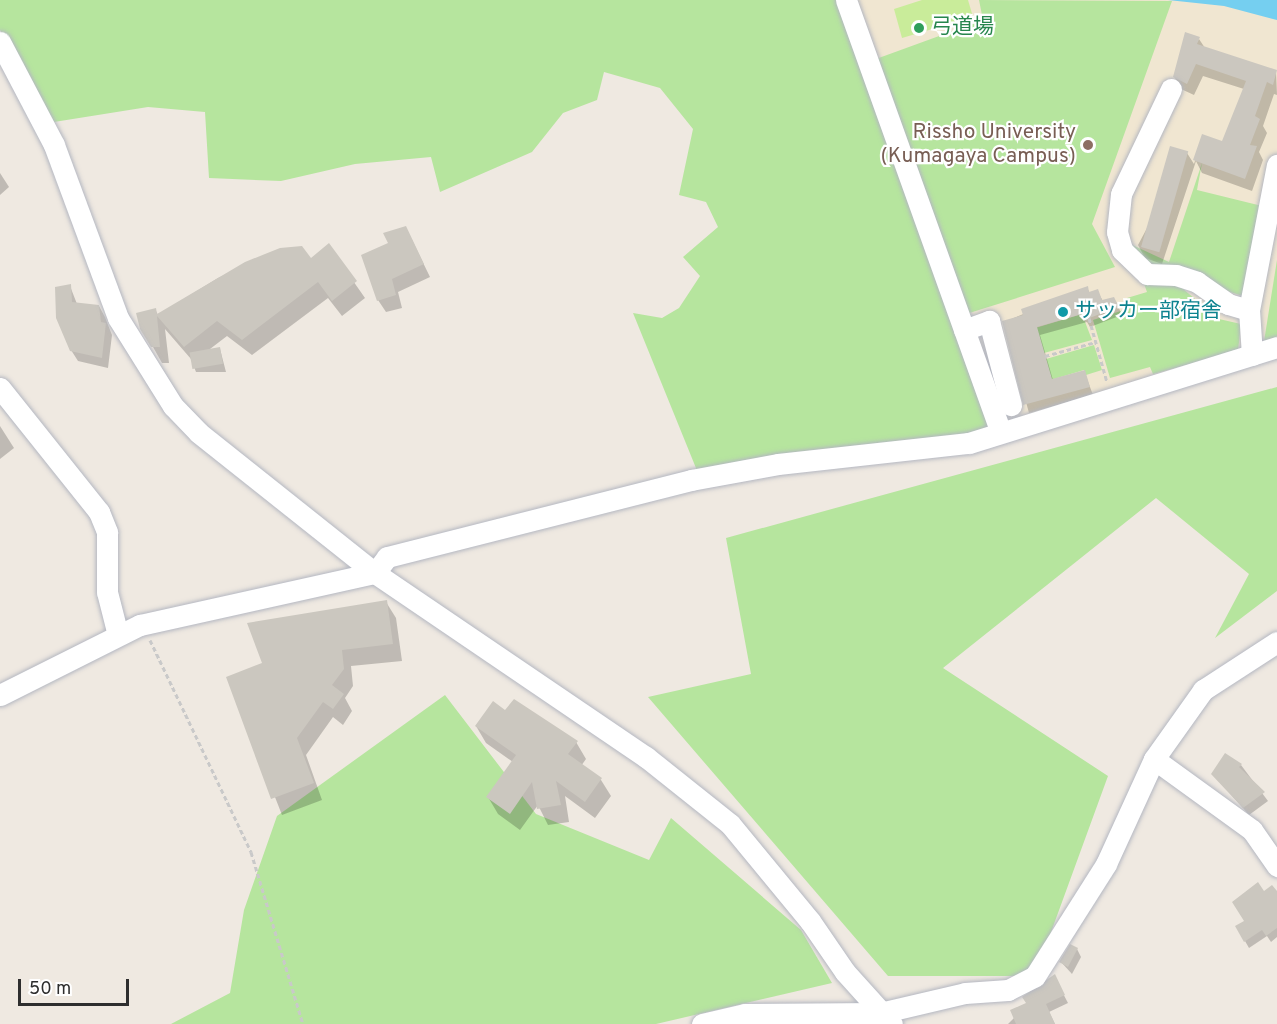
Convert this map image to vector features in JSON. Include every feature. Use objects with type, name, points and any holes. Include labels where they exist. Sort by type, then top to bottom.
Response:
[{"type":"street","points":[[846,0],[1001,432]]},
{"type":"street","points":[[0,42],[62,164],[118,318],[153,378],[199,433],[375,573],[646,757],[730,824],[886,1018]]},
{"type":"street","points":[[1171,89],[1121,194],[1118,232],[1122,250],[1147,274],[1176,275],[1197,282],[1228,304],[1249,310]]},
{"type":"street","points":[[1251,355],[1249,310],[1277,165]]},
{"type":"street","points":[[964,330],[989,321],[1011,405]]},
{"type":"street","points":[[0,695],[129,630],[375,573],[387,557],[691,480],[778,464],[969,443],[1277,347]]},
{"type":"street","points":[[0,388],[99,512],[107,532],[107,592],[129,630]]},
{"type":"street","points":[[702,1024],[746,1014],[886,1018],[965,993],[1008,990],[1035,976],[1106,864],[1154,759],[1203,690],[1277,642]]},
{"type":"street","points":[[1154,759],[1252,830],[1277,866]]},
{"type":"path","points":[[1089,318],[1107,384]]},
{"type":"path","points":[[1045,356],[1096,342]]},
{"type":"path","points":[[129,630],[251,852],[303,1024]]},
{"type":"shaded area","name":"Rissho University (Kumagaya Campus)","points":[[849,0],[1277,0],[1277,352],[995,431]]},
{"type":"green space","points":[[0,0],[840,0],[991,432],[698,473],[633,313],[662,318],[679,308],[700,276],[683,257],[718,227],[706,202],[679,195],[693,129],[660,88],[604,72],[597,100],[563,113],[532,152],[440,192],[431,157],[355,164],[281,181],[209,178],[205,112],[148,107],[54,122],[0,30]]},
{"type":"green space","name":"弓道場","points":[[922,0],[968,0],[973,17],[902,38],[894,9]]},
{"type":"green space","points":[[979,0],[1172,1],[1092,224],[1115,267],[963,315],[876,59],[983,20]]},
{"type":"green space","points":[[1202,163],[1197,190],[1262,206],[1246,297],[1141,264],[1128,243],[1169,262]]},
{"type":"green space","points":[[1277,260],[1277,349],[1262,354]]},
{"type":"green space","points":[[1143,281],[1176,283],[1219,319],[1241,324],[1238,351],[1153,374],[1150,367],[1110,378],[1093,320],[1130,308],[1127,298],[1147,292]]},
{"type":"green space","points":[[1082,314],[1092,340],[1044,353],[1032,329]]},
{"type":"green space","points":[[1094,345],[1102,370],[1086,375],[1084,370],[1034,385],[1046,359]]},
{"type":"green space","points":[[1277,387],[1277,591],[1215,638],[1249,574],[1156,498],[943,668],[1108,776],[1035,976],[888,976],[648,697],[751,674],[726,538]]},
{"type":"green space","points":[[445,695],[536,814],[649,860],[671,818],[801,930],[832,983],[656,1024],[171,1024],[230,993],[244,910],[277,816]]},
{"type":"water","points":[[1168,0],[1277,0],[1277,20],[1224,6]]},
{"type":"building","points":[[1185,32],[1200,37],[1197,44],[1277,70],[1273,85],[1267,82],[1255,116],[1260,119],[1250,145],[1257,146],[1245,179],[1193,160],[1202,134],[1222,141],[1246,81],[1196,64],[1187,84],[1173,77]]},
{"type":"building","points":[[1170,146],[1188,151],[1159,252],[1141,247]]},
{"type":"building","points":[[406,226],[424,264],[392,279],[396,295],[377,301],[361,255],[388,243],[383,233]]},
{"type":"building","points":[[329,243],[357,281],[332,301],[318,282],[242,340],[217,321],[184,347],[157,316],[160,347],[151,347],[140,329],[136,313],[156,308],[157,314],[245,262],[280,248],[302,246],[311,258]]},
{"type":"building","points":[[71,284],[72,302],[99,305],[101,322],[106,323],[102,358],[70,351],[56,318],[55,287]]},
{"type":"building","points":[[1088,286],[1089,292],[1098,289],[1102,300],[1114,297],[1119,307],[1084,320],[1082,314],[1037,327],[1052,379],[1085,370],[1090,387],[1023,405],[1002,321],[1023,315],[1021,309]]},
{"type":"building","points":[[220,347],[223,364],[192,369],[189,352]]},
{"type":"building","points":[[387,600],[393,644],[342,650],[344,669],[332,685],[344,694],[333,709],[323,702],[297,738],[314,783],[271,799],[226,677],[262,663],[247,623]]},
{"type":"building","points":[[514,699],[578,741],[568,754],[602,778],[585,802],[556,781],[561,805],[537,809],[532,782],[510,814],[486,797],[516,755],[475,726],[493,701],[505,710]]},
{"type":"building","points":[[1225,753],[1242,764],[1239,767],[1265,792],[1243,808],[1211,774]]},
{"type":"building","points":[[1258,882],[1264,891],[1272,885],[1277,891],[1277,928],[1266,936],[1262,930],[1244,942],[1235,926],[1244,921],[1232,902]]},
{"type":"building","points":[[1070,944],[1078,948],[1068,967],[1059,962]]},
{"type":"building","points":[[1055,974],[1065,995],[1046,1004],[1055,1024],[1016,1024],[1010,1010],[1026,1003],[1022,997]]},
{"type":"place","name":"弓道場","points":[[919,28]]},
{"type":"place","name":"Rissho University (Kumagaya Campus)","points":[[1088,145]]},
{"type":"place","name":"サッカー部宿舎","points":[[1063,312]]}]
